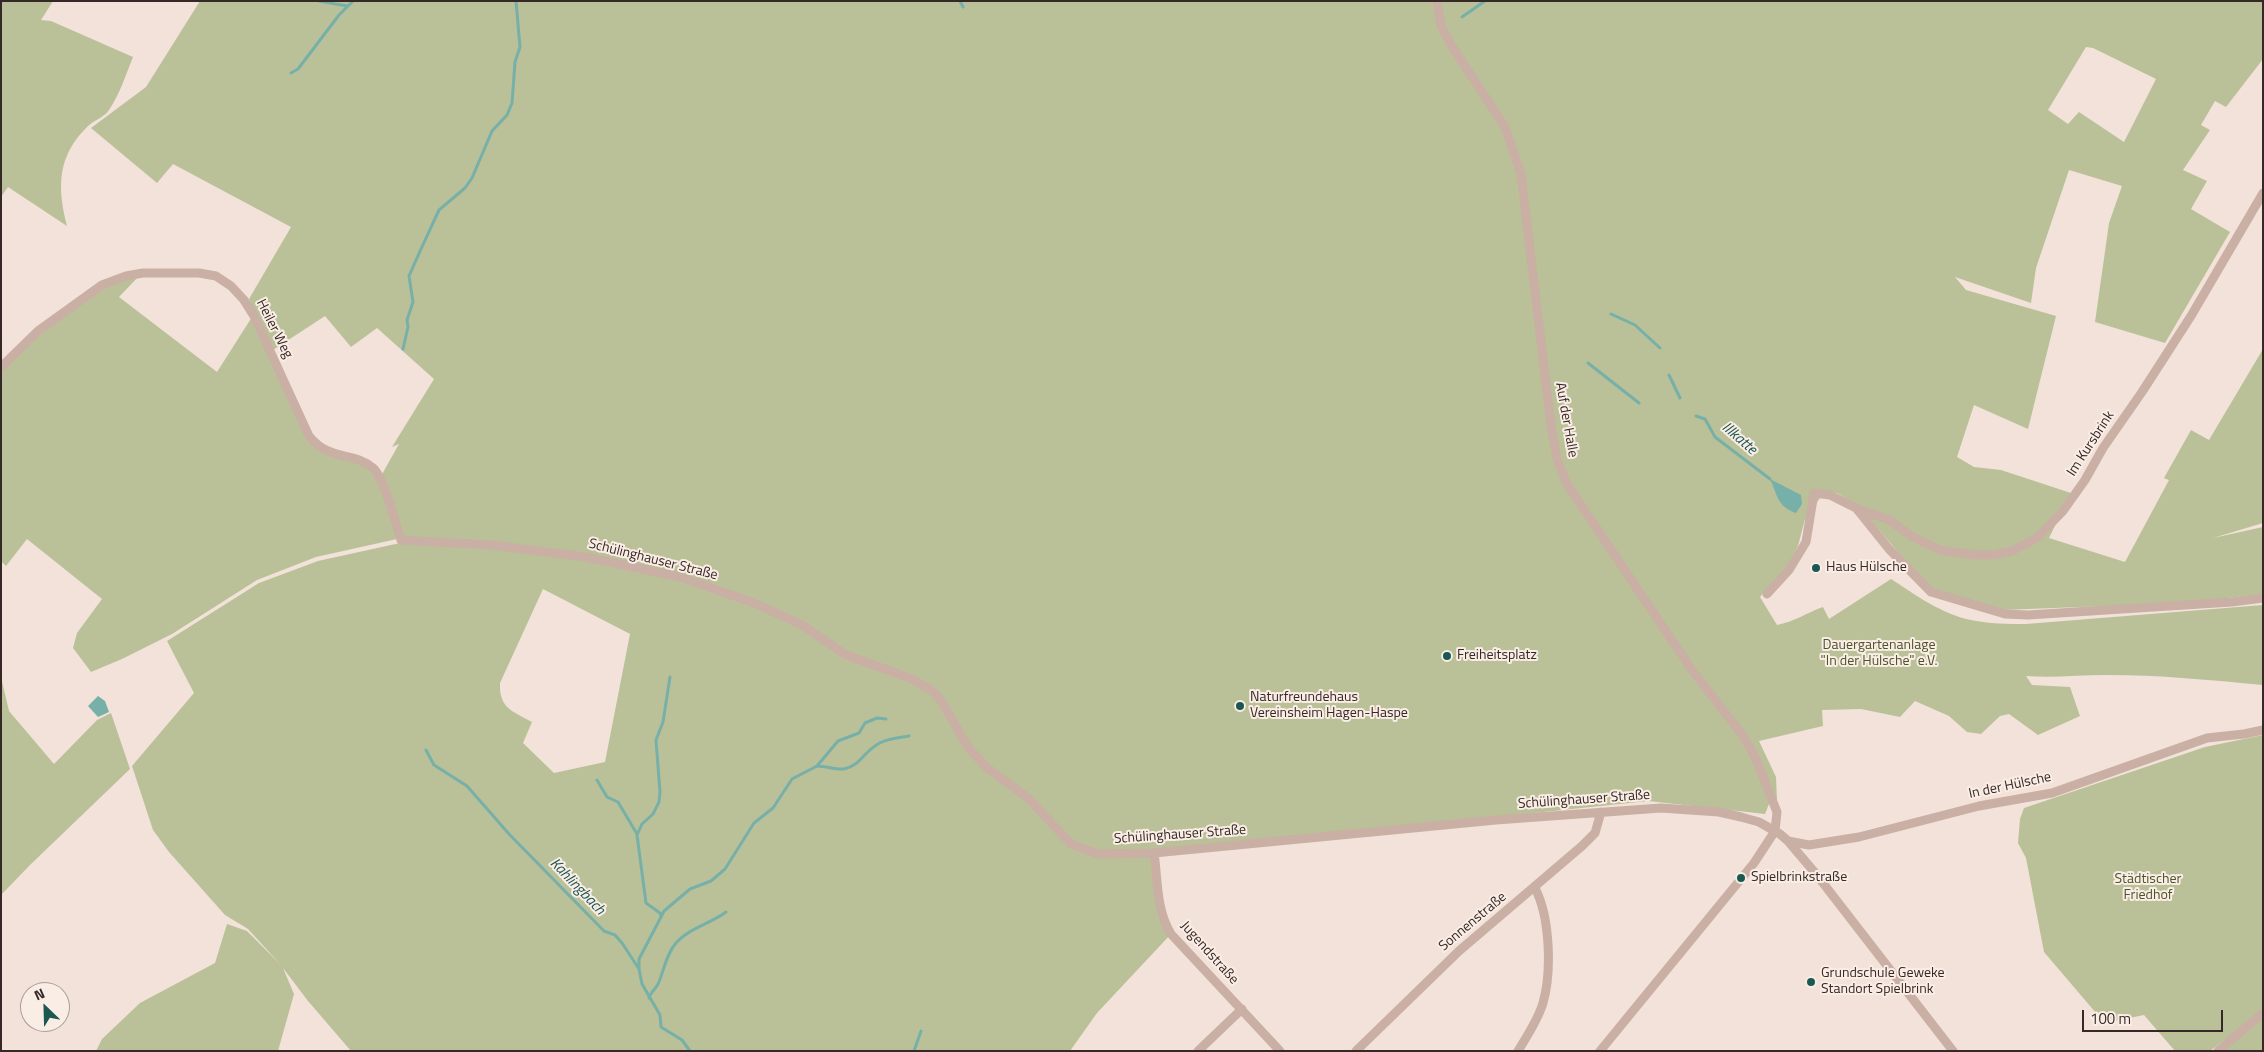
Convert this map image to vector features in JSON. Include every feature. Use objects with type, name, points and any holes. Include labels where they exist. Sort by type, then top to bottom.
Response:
[{"type":"street","name":"Auf der Halle","points":[[1437,1],[1441,26],[1505,127],[1521,174],[1551,425],[1557,459],[1567,484],[1692,670],[1743,736],[1764,776],[1777,812],[1775,831]]},
{"type":"street","name":"Im Kursbrink","points":[[1767,594],[1789,570],[1806,542],[1814,493],[1830,495],[1889,520],[1913,537],[1940,550],[1975,555],[1994,555],[2012,551],[2038,537],[2063,511],[2085,480],[2103,448],[2142,392],[2190,316],[2263,193]]},
{"type":"street","name":"Heiler Weg","points":[[1,367],[38,331],[102,285],[126,276],[143,273],[194,272],[216,276],[236,291],[254,316],[309,436],[325,451],[366,464],[379,475],[401,540]]},
{"type":"street","points":[[1853,506],[1889,549],[1932,592],[2005,614],[2028,615],[2232,602],[2263,598]]},
{"type":"street","name":"Schülinghauser Straße","points":[[401,540],[491,545],[586,557],[680,577],[754,602],[802,625],[846,655],[912,679],[930,690],[940,699],[968,748],[986,767],[1028,798],[1071,844],[1098,854],[1154,853],[1661,808],[1719,812],[1759,822],[1788,841],[1816,874],[1953,1051]]},
{"type":"street","name":"In der Hülsche","points":[[1788,841],[1809,845],[1859,837],[1979,806],[2052,793],[2207,738],[2263,730]]},
{"type":"street","name":"Sonnenstraße","points":[[1356,1051],[1459,951],[1535,888],[1595,833],[1601,812]]},
{"type":"street","points":[[1600,1051],[1754,863],[1775,831]]},
{"type":"street","name":"Jugendstraße","points":[[1154,853],[1160,910],[1171,934],[1280,1051]]},
{"type":"street","points":[[1518,1051],[1532,1028],[1543,1002],[1547,975],[1548,948],[1540,898],[1535,888]]},
{"type":"street","points":[[1198,1051],[1242,1009]]},
{"type":"street","points":[[2218,1051],[2263,1013]]},
{"type":"green space","points":[[1,1],[53,1],[41,20],[51,21],[133,57],[113,104],[105,115],[88,126],[78,137],[65,161],[61,185],[67,226],[8,187],[1,197]]},
{"type":"green space","name":"Dauergartenanlage \"In der Hülsche\" e.V.","points":[[200,1],[2263,1],[2263,59],[2226,107],[2215,101],[2201,125],[2210,130],[2183,170],[2207,181],[2191,209],[2230,232],[2165,343],[2095,322],[2109,223],[2122,186],[2069,170],[2036,268],[2031,303],[1955,277],[1966,290],[2056,316],[2028,429],[1974,405],[1957,457],[1974,467],[2001,470],[2071,493],[2049,538],[2125,562],[2169,480],[2164,478],[2191,430],[2209,440],[2263,349],[2263,523],[2213,538],[2263,527],[2263,594],[2184,603],[2003,610],[1931,591],[1859,506],[1837,493],[1825,491],[1805,519],[1798,546],[1788,565],[1760,597],[1777,625],[1789,622],[1823,607],[1829,619],[1891,579],[1949,613],[1971,620],[1992,623],[2026,624],[2263,605],[2263,685],[2146,676],[2026,676],[2032,685],[2070,687],[2080,716],[2038,735],[2009,714],[2000,716],[1981,734],[1967,732],[1949,716],[1915,701],[1900,717],[1861,709],[1822,710],[1823,726],[1759,741],[1776,777],[1777,801],[1769,804],[1765,814],[1648,801],[1154,853],[1157,877],[1171,934],[1097,1013],[1070,1051],[351,1051],[308,1001],[283,968],[294,994],[278,1051],[96,1051],[102,1039],[140,1003],[215,963],[227,924],[247,931],[280,964],[248,929],[225,915],[169,852],[153,830],[132,766],[194,693],[167,641],[259,583],[318,561],[400,543],[381,476],[399,444],[392,447],[434,379],[377,328],[351,347],[325,316],[273,350],[249,299],[291,227],[173,164],[157,183],[91,128],[146,87]],"holes":[[[2086,47],[2093,48],[2156,79],[2124,142],[2079,112],[2068,124],[2048,110]],[[543,589],[630,634],[605,762],[554,773],[523,743],[532,722],[508,708],[500,691],[500,683]]]},
{"type":"green space","points":[[139,276],[119,297],[217,372],[252,317],[307,437],[365,466],[378,476],[397,539],[316,557],[257,580],[172,634],[91,672],[73,648],[77,633],[102,599],[27,539],[6,566],[1,561],[1,371],[27,345],[102,287]]},
{"type":"green space","points":[[1,677],[9,711],[54,764],[97,720],[111,713],[130,769],[1,895]]},
{"type":"green space","name":"Städtischer Friedhof","points":[[2263,735],[2263,1006],[2260,1013],[2210,1051],[2175,1051],[2144,1015],[2115,1021],[2096,1013],[2044,952],[2026,858],[2018,843],[2020,819],[2024,808],[2205,747]]},
{"type":"green space","points":[[2263,1015],[2263,1051],[2215,1051]]},
{"type":"water","points":[[1770,479],[1801,495],[1802,504],[1796,513],[1782,504]]},
{"type":"water","points":[[98,696],[105,701],[109,712],[98,717],[88,706]]},
{"type":"waterway","points":[[319,1],[347,6]]},
{"type":"waterway","points":[[291,73],[298,69],[339,15],[353,1]]},
{"type":"waterway","points":[[403,349],[408,327],[407,320],[413,302],[409,276],[439,210],[465,188],[472,178],[492,131],[507,115],[512,103],[515,62],[520,47],[516,1]]},
{"type":"waterway","points":[[960,1],[963,7]]},
{"type":"waterway","points":[[1462,17],[1485,1]]},
{"type":"waterway","points":[[1611,314],[1635,325],[1660,348]]},
{"type":"waterway","points":[[1588,363],[1639,403]]},
{"type":"waterway","points":[[1669,375],[1680,398]]},
{"type":"waterway","name":"Illkatte","points":[[1696,416],[1705,419],[1715,437],[1770,479]]},
{"type":"waterway","points":[[639,969],[639,959],[661,917],[660,913],[646,903],[637,835],[642,824],[653,814],[659,802],[656,740],[663,722],[670,677]]},
{"type":"waterway","points":[[661,917],[664,911],[690,889],[711,881],[725,869],[754,823],[773,808],[792,779],[817,766],[838,741],[859,733],[865,723],[877,718],[886,719]]},
{"type":"waterway","points":[[817,766],[844,769],[854,765],[879,744],[891,739],[909,736]]},
{"type":"waterway","name":"Kahlingbach","points":[[426,750],[434,765],[467,786],[509,834],[604,931],[615,935],[639,969],[642,984],[660,1015],[661,1027],[682,1040],[690,1051]]},
{"type":"waterway","points":[[597,780],[607,797],[618,802],[637,834]]},
{"type":"waterway","points":[[649,998],[658,984],[668,956],[676,943],[693,930],[726,912]]},
{"type":"waterway","points":[[914,1051],[921,1031]]},
{"type":"place","name":"Haus Hülsche","points":[[1816,568]]},
{"type":"place","name":"Freiheitsplatz","points":[[1447,656]]},
{"type":"place","name":"Naturfreundehaus Vereinsheim Hagen-Haspe","points":[[1240,706]]},
{"type":"place","name":"Spielbrinkstraße","points":[[1741,878]]},
{"type":"place","name":"Grundschule Geweke Standort Spielbrink","points":[[1811,982]]}]
